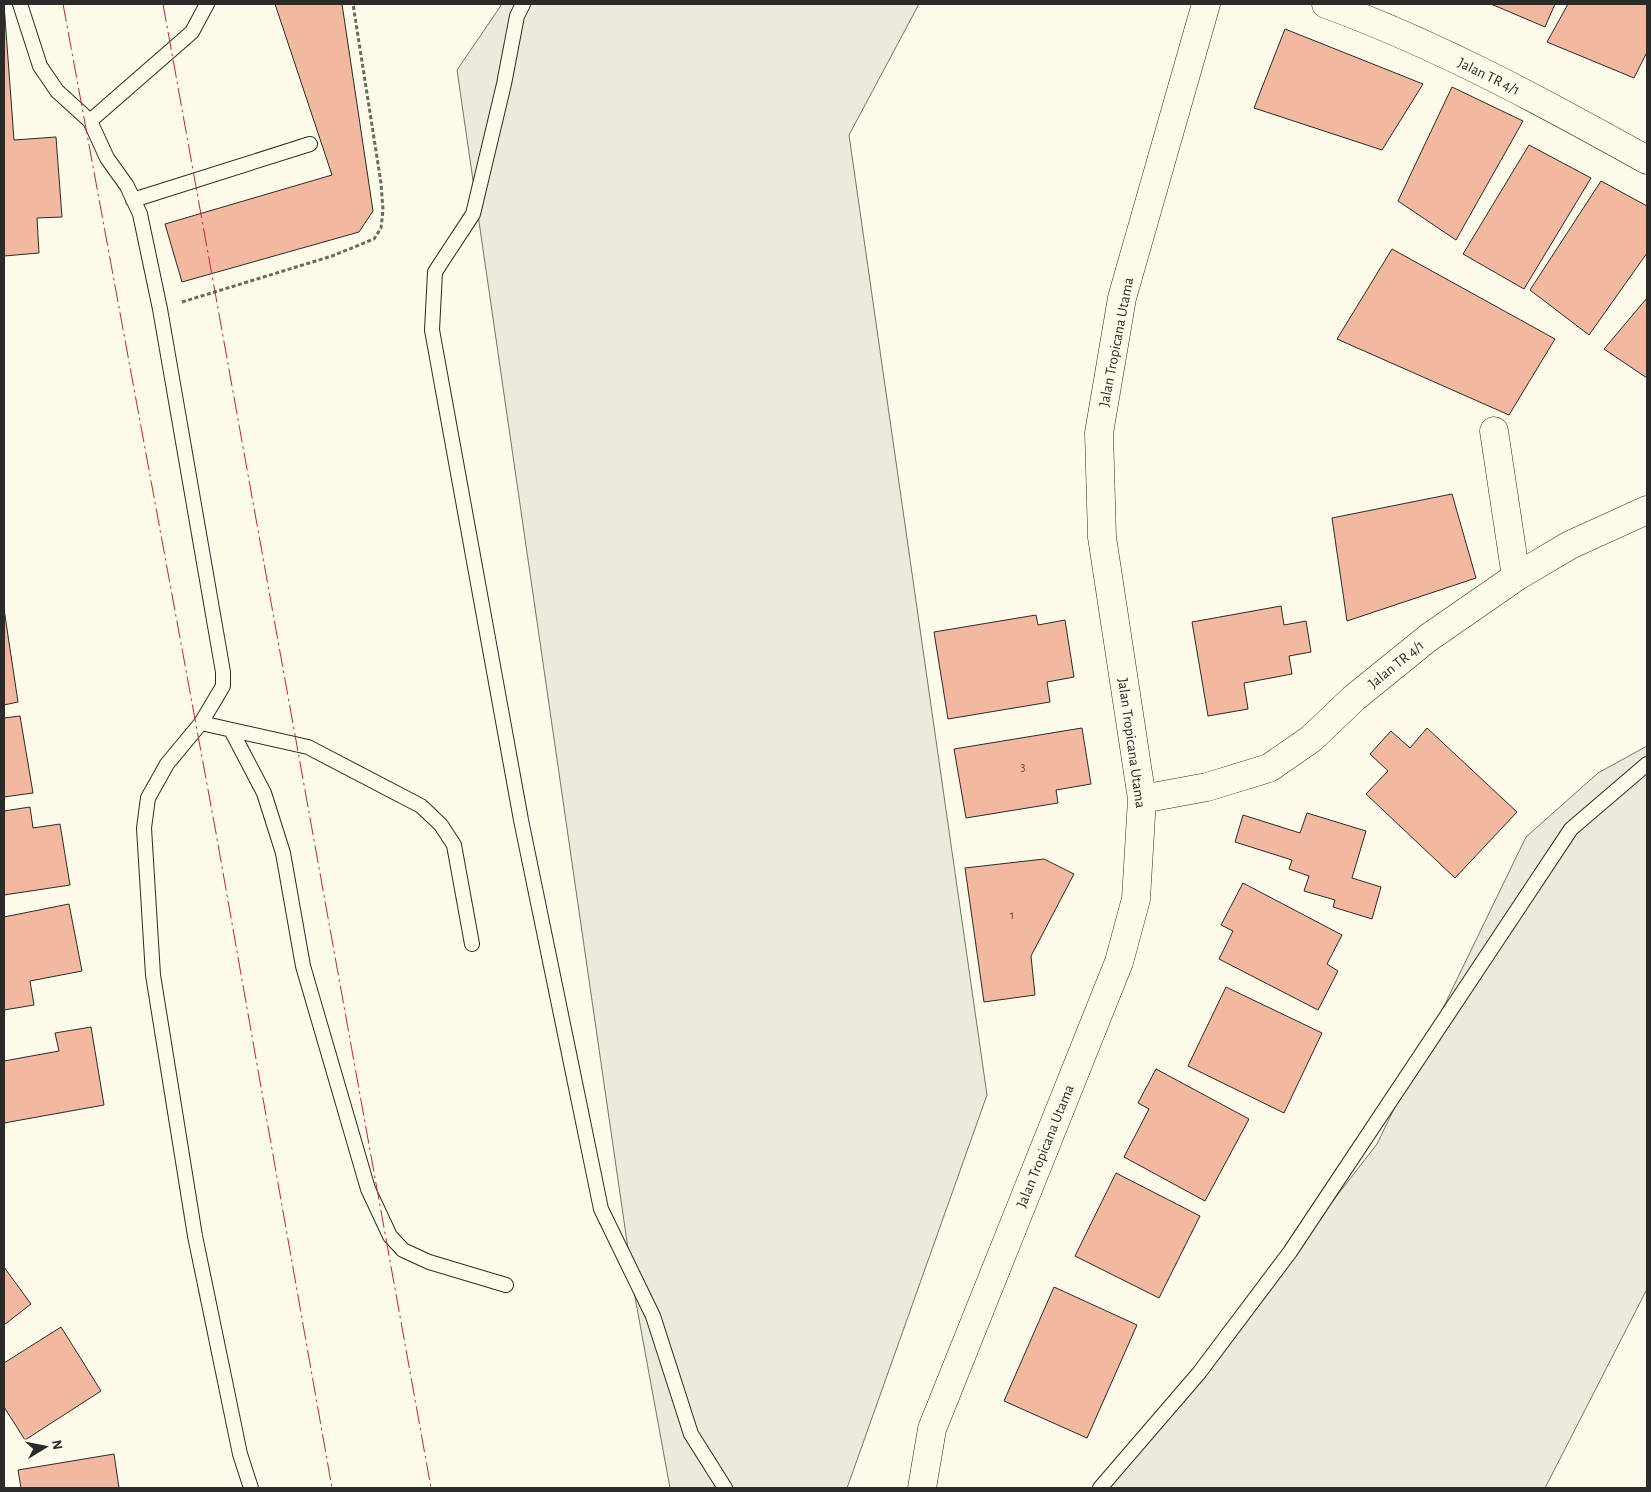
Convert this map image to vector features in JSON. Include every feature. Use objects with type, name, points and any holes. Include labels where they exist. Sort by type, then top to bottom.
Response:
[{"type":"street","name":"Jalan Tropicana Utama","points":[[922,1488],[932,1429],[1119,962],[1136,900],[1142,799],[1102,537],[1099,433],[1122,298],[1206,4]]},
{"type":"street","name":"Jalan TR 4/1","points":[[1326,4],[1386,26],[1552,106],[1647,160]]},
{"type":"street","points":[[1494,431],[1516,577]]},
{"type":"street","name":"Jalan TR 4/1","points":[[1142,799],[1207,787],[1269,768],[1311,738],[1354,698],[1428,638],[1516,577],[1570,546],[1647,510]]},
{"type":"lane","points":[[20,4],[40,66],[57,91],[90,121],[107,158],[127,186],[140,214],[160,309],[223,672],[223,686],[201,723],[168,764],[148,798],[144,828],[153,976],[195,1236],[240,1454],[251,1488]]},
{"type":"lane","points":[[90,121],[192,32],[207,4]]},
{"type":"lane","points":[[523,4],[517,16],[504,84],[473,214],[435,272],[432,330],[522,820],[601,1209],[653,1316],[691,1434],[725,1488]]},
{"type":"lane","points":[[133,200],[310,144]]},
{"type":"lane","points":[[201,723],[308,747],[421,806],[441,825],[454,845],[472,944]]},
{"type":"lane","points":[[231,730],[264,793],[283,853],[305,975],[368,1189],[390,1236],[403,1250],[430,1262],[506,1285]]},
{"type":"lane","points":[[1100,1488],[1199,1373],[1290,1252],[1571,829],[1647,764]]},
{"type":"path","points":[[160,309],[332,256],[374,239],[381,228],[383,210],[381,183],[353,4]]},
{"type":"shaded area","points":[[502,4],[919,4],[849,135],[987,1095],[847,1488],[670,1488],[635,1297],[457,70]]},
{"type":"shaded area","points":[[1647,746],[1647,1289],[1545,1488],[1110,1488],[1377,1144],[1526,837],[1598,773]]},
{"type":"building","points":[[4,4],[14,140],[56,137],[62,217],[37,218],[39,253],[4,256]]},
{"type":"building","points":[[275,4],[342,4],[373,211],[359,232],[182,282],[165,224],[332,175]]},
{"type":"building","points":[[1491,4],[1555,4],[1545,27]]},
{"type":"building","points":[[1568,4],[1647,4],[1647,52],[1634,78],[1547,42]]},
{"type":"building","points":[[1285,29],[1423,84],[1382,150],[1254,108]]},
{"type":"building","points":[[1452,87],[1523,121],[1456,240],[1398,201]]},
{"type":"building","points":[[1529,145],[1591,178],[1524,289],[1463,254]]},
{"type":"building","points":[[1601,181],[1647,206],[1647,253],[1589,335],[1530,290]]},
{"type":"building","points":[[1392,249],[1555,339],[1509,415],[1337,339]]},
{"type":"building","points":[[1647,298],[1647,378],[1604,349]]},
{"type":"building","points":[[1452,494],[1476,578],[1347,621],[1332,518]]},
{"type":"building","points":[[1281,606],[1284,625],[1306,621],[1311,652],[1289,656],[1292,674],[1244,683],[1248,709],[1208,716],[1192,622]]},
{"type":"building","points":[[4,609],[18,702],[4,705]]},
{"type":"building","points":[[1036,615],[1038,625],[1065,620],[1074,677],[1047,682],[1050,702],[948,719],[934,632]]},
{"type":"building","points":[[20,716],[33,793],[4,797],[4,718]]},
{"type":"building","points":[[1082,728],[1091,784],[1056,790],[1058,803],[966,818],[954,749]]},
{"type":"building","points":[[1427,728],[1517,812],[1455,878],[1366,794],[1388,771],[1370,754],[1391,731],[1410,748]]},
{"type":"building","points":[[30,807],[33,828],[60,824],[70,885],[4,895],[4,811]]},
{"type":"building","points":[[1307,813],[1366,831],[1352,878],[1381,887],[1372,919],[1333,907],[1335,900],[1304,891],[1309,876],[1289,869],[1292,860],[1235,842],[1243,815],[1300,833]]},
{"type":"building","points":[[1044,859],[1074,874],[1031,956],[1035,995],[984,1002],[965,868]]},
{"type":"building","points":[[1243,883],[1342,935],[1327,964],[1338,971],[1318,1010],[1219,959],[1233,931],[1221,925]]},
{"type":"building","points":[[69,904],[82,971],[30,981],[34,1005],[4,1010],[4,917]]},
{"type":"building","points":[[1226,987],[1322,1033],[1284,1113],[1188,1066]]},
{"type":"building","points":[[91,1027],[104,1105],[4,1123],[4,1061],[59,1051],[55,1033]]},
{"type":"building","points":[[1156,1069],[1249,1119],[1205,1201],[1124,1157],[1149,1109],[1138,1103]]},
{"type":"building","points":[[1116,1173],[1200,1216],[1159,1298],[1075,1256]]},
{"type":"building","points":[[4,1267],[31,1304],[4,1325]]},
{"type":"building","points":[[1054,1287],[1137,1325],[1087,1438],[1004,1401]]},
{"type":"building","points":[[61,1327],[101,1391],[25,1440],[4,1407],[4,1363]]},
{"type":"building","points":[[114,1454],[119,1488],[21,1488],[18,1470]]},
{"type":"power","points":[[63,4],[216,833],[332,1488]]},
{"type":"power","points":[[163,4],[431,1488]]}]
